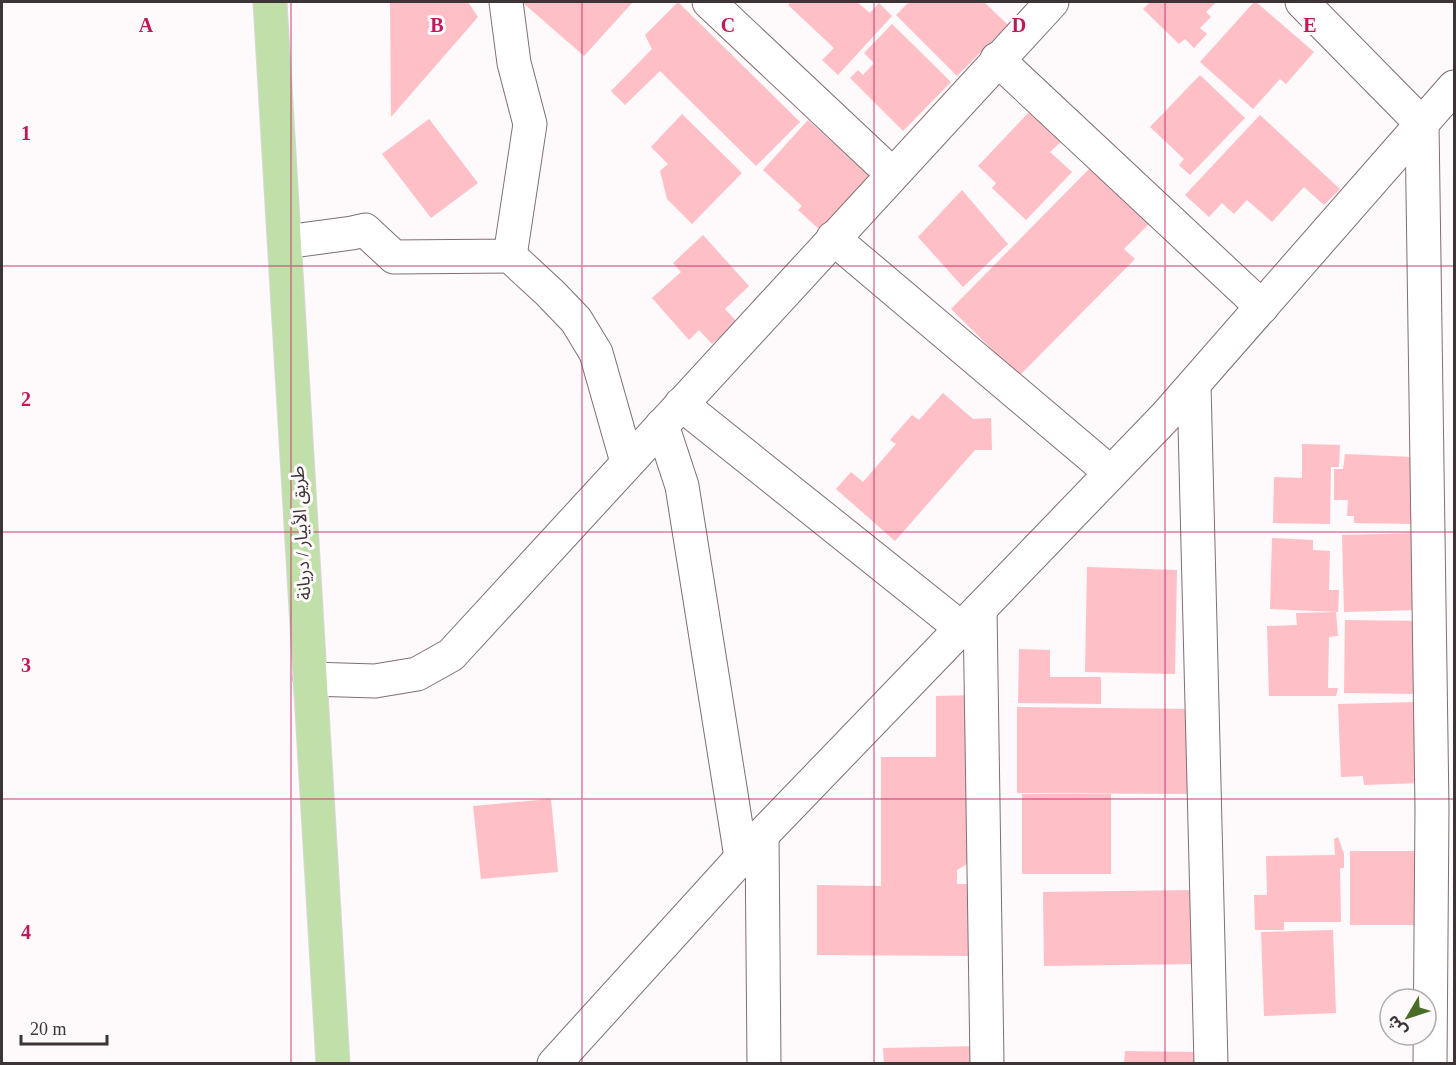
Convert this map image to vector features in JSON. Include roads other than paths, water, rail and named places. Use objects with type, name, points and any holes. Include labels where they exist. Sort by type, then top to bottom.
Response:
[{"type":"main road","name":"طريق الأبيار / دريانة","points":[[270,2],[333,1064]]},
{"type":"street","points":[[506,2],[514,63],[530,124],[510,256]]},
{"type":"street","points":[[708,2],[892,174]]},
{"type":"street","points":[[1302,2],[1422,124],[1443,808],[1443,976],[1430,1064]]},
{"type":"street","points":[[310,679],[375,681],[417,674],[451,655],[998,59],[1037,7]]},
{"type":"street","points":[[998,59],[1262,306]]},
{"type":"street","points":[[554,1064],[751,846],[1165,417],[1455,87]]},
{"type":"street","points":[[285,242],[365,230],[394,256],[510,256],[576,320],[596,353],[627,462]]},
{"type":"street","points":[[833,238],[1111,473]]},
{"type":"street","points":[[1194,385],[1211,1064]]},
{"type":"street","points":[[671,414],[971,618]]},
{"type":"street","points":[[671,414],[682,486],[751,846],[765,1064]]},
{"type":"street","points":[[971,618],[987,1064]]}]
